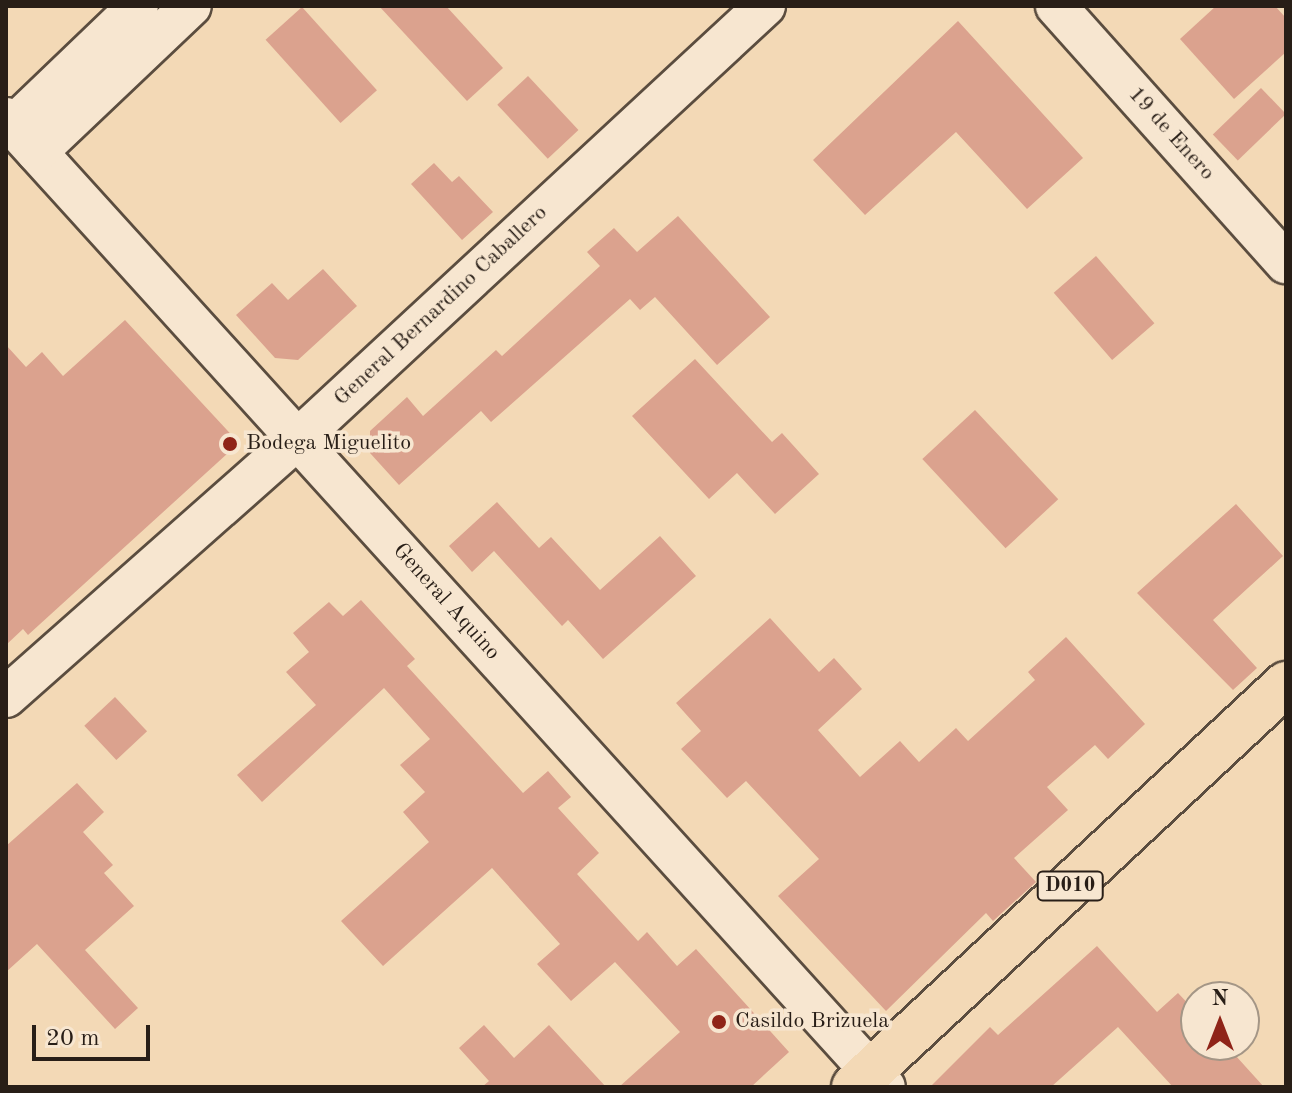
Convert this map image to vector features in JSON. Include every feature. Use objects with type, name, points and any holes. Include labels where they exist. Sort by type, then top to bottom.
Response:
[{"type":"main road","name":"D010","points":[[870,1082],[1286,684]]},
{"type":"street","points":[[19,132],[138,6]]},
{"type":"street","points":[[19,132],[191,6]]},
{"type":"street","name":"General Bernardino Caballero","points":[[6,697],[298,439],[765,6]]},
{"type":"street","name":"19 de Enero","points":[[1056,6],[1286,263]]},
{"type":"street","name":"General Aquino","points":[[19,132],[298,439],[870,1082]]},
{"type":"building","points":[[379,6],[446,6],[503,68],[467,101]]},
{"type":"building","points":[[1216,6],[1275,6],[1286,18],[1286,52],[1234,99],[1180,39]]},
{"type":"building","points":[[302,7],[377,90],[341,123],[266,40]]},
{"type":"building","points":[[958,21],[1083,158],[1027,209],[956,132],[865,215],[813,160]]},
{"type":"building","points":[[528,76],[578,130],[548,159],[497,105]]},
{"type":"building","points":[[1261,88],[1286,114],[1238,160],[1213,135]]},
{"type":"building","points":[[434,163],[452,182],[459,176],[493,212],[462,240],[411,184]]},
{"type":"building","points":[[678,216],[770,317],[717,365],[655,297],[640,310],[630,299],[491,422],[481,411],[399,485],[370,453],[370,431],[407,397],[423,416],[496,350],[502,356],[600,266],[587,252],[614,228],[637,252]]},
{"type":"building","points":[[1096,256],[1154,323],[1112,360],[1054,293]]},
{"type":"building","points":[[323,269],[357,306],[298,360],[275,358],[236,315],[272,283],[288,300]]},
{"type":"building","points":[[125,320],[239,443],[28,635],[23,629],[6,645],[6,345],[26,367],[42,352],[63,376]]},
{"type":"building","points":[[695,359],[772,442],[782,433],[819,474],[775,514],[737,473],[709,499],[632,416]]},
{"type":"building","points":[[975,410],[1058,499],[1006,548],[922,459]]},
{"type":"building","points":[[497,502],[539,548],[551,537],[600,590],[660,536],[696,576],[603,659],[568,620],[562,626],[494,551],[472,572],[449,546]]},
{"type":"building","points":[[1236,504],[1283,556],[1213,620],[1257,668],[1233,690],[1137,593]]},
{"type":"building","points":[[361,600],[415,659],[407,666],[523,793],[548,771],[571,797],[558,808],[599,853],[577,874],[638,941],[647,932],[677,966],[696,949],[789,1052],[751,1087],[619,1087],[680,1032],[615,962],[571,1001],[537,964],[560,944],[492,868],[383,966],[341,921],[429,842],[403,812],[425,792],[400,765],[430,739],[384,688],[262,802],[237,775],[316,705],[286,672],[309,652],[293,633],[329,602],[343,616]]},
{"type":"building","points":[[770,618],[819,672],[834,658],[862,689],[818,730],[860,777],[900,741],[919,762],[956,728],[968,741],[1035,680],[1028,672],[1066,637],[1145,724],[1108,759],[1095,745],[1047,787],[1068,810],[1014,858],[1036,882],[993,921],[986,913],[886,1011],[778,896],[819,859],[746,781],[727,798],[681,749],[701,731],[676,703]]},
{"type":"building","points":[[115,697],[147,731],[116,760],[84,726]]},
{"type":"building","points":[[77,783],[104,812],[83,832],[113,865],[104,873],[134,906],[85,950],[138,1008],[115,1029],[37,944],[6,972],[6,846]]},
{"type":"building","points":[[1097,946],[1157,1012],[1178,993],[1180,995],[1180,1061],[1240,1061],[1264,1087],[1173,1087],[1118,1027],[1051,1087],[930,1087],[990,1027],[998,1035]]},
{"type":"building","points":[[484,1025],[514,1058],[549,1025],[606,1087],[482,1087],[489,1081],[459,1048]]},
{"type":"place","name":"Bodega Miguelito","points":[[230,444]]},
{"type":"place","name":"Casildo Brizuela","points":[[719,1022]]}]
